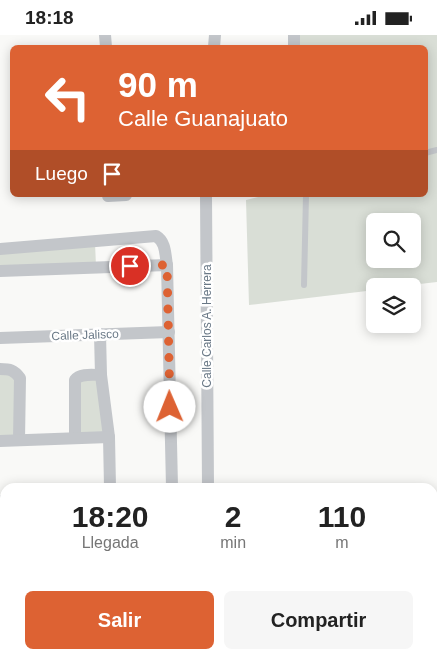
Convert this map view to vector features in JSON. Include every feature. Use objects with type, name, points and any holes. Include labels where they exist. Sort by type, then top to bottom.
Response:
[{"type":"street","name":"Calle Carlos A. Herrera","points":[[206,197],[208,483]]},
{"type":"street","points":[[0,249],[156,236],[160,239],[164,247],[167,265],[172,483]]},
{"type":"street","points":[[0,271],[167,265]]},
{"type":"street","name":"Calle Jalisco","points":[[0,338],[169,332]]},
{"type":"street","points":[[100,334],[101,375],[108,437],[110,483]]},
{"type":"street","points":[[0,369],[16,372],[20,378],[19,440]]},
{"type":"street","points":[[76,438],[75,380],[80,376],[101,375]]},
{"type":"street","points":[[0,441],[108,437]]},
{"type":"lane","points":[[304,285],[306,197]]},
{"type":"shaded area","points":[[292,35],[437,35],[437,282],[421,284],[421,278],[366,278],[366,291],[249,305],[246,200],[258,197],[428,197],[428,45],[293,45]]},
{"type":"shaded area","points":[[95,243],[96,266],[0,270],[0,251]]},
{"type":"shaded area","points":[[0,372],[15,374],[18,438],[0,439]]},
{"type":"shaded area","points":[[100,378],[106,435],[78,436],[77,379]]},
{"type":"route","points":[[130,266],[167,265],[170,407]]}]
